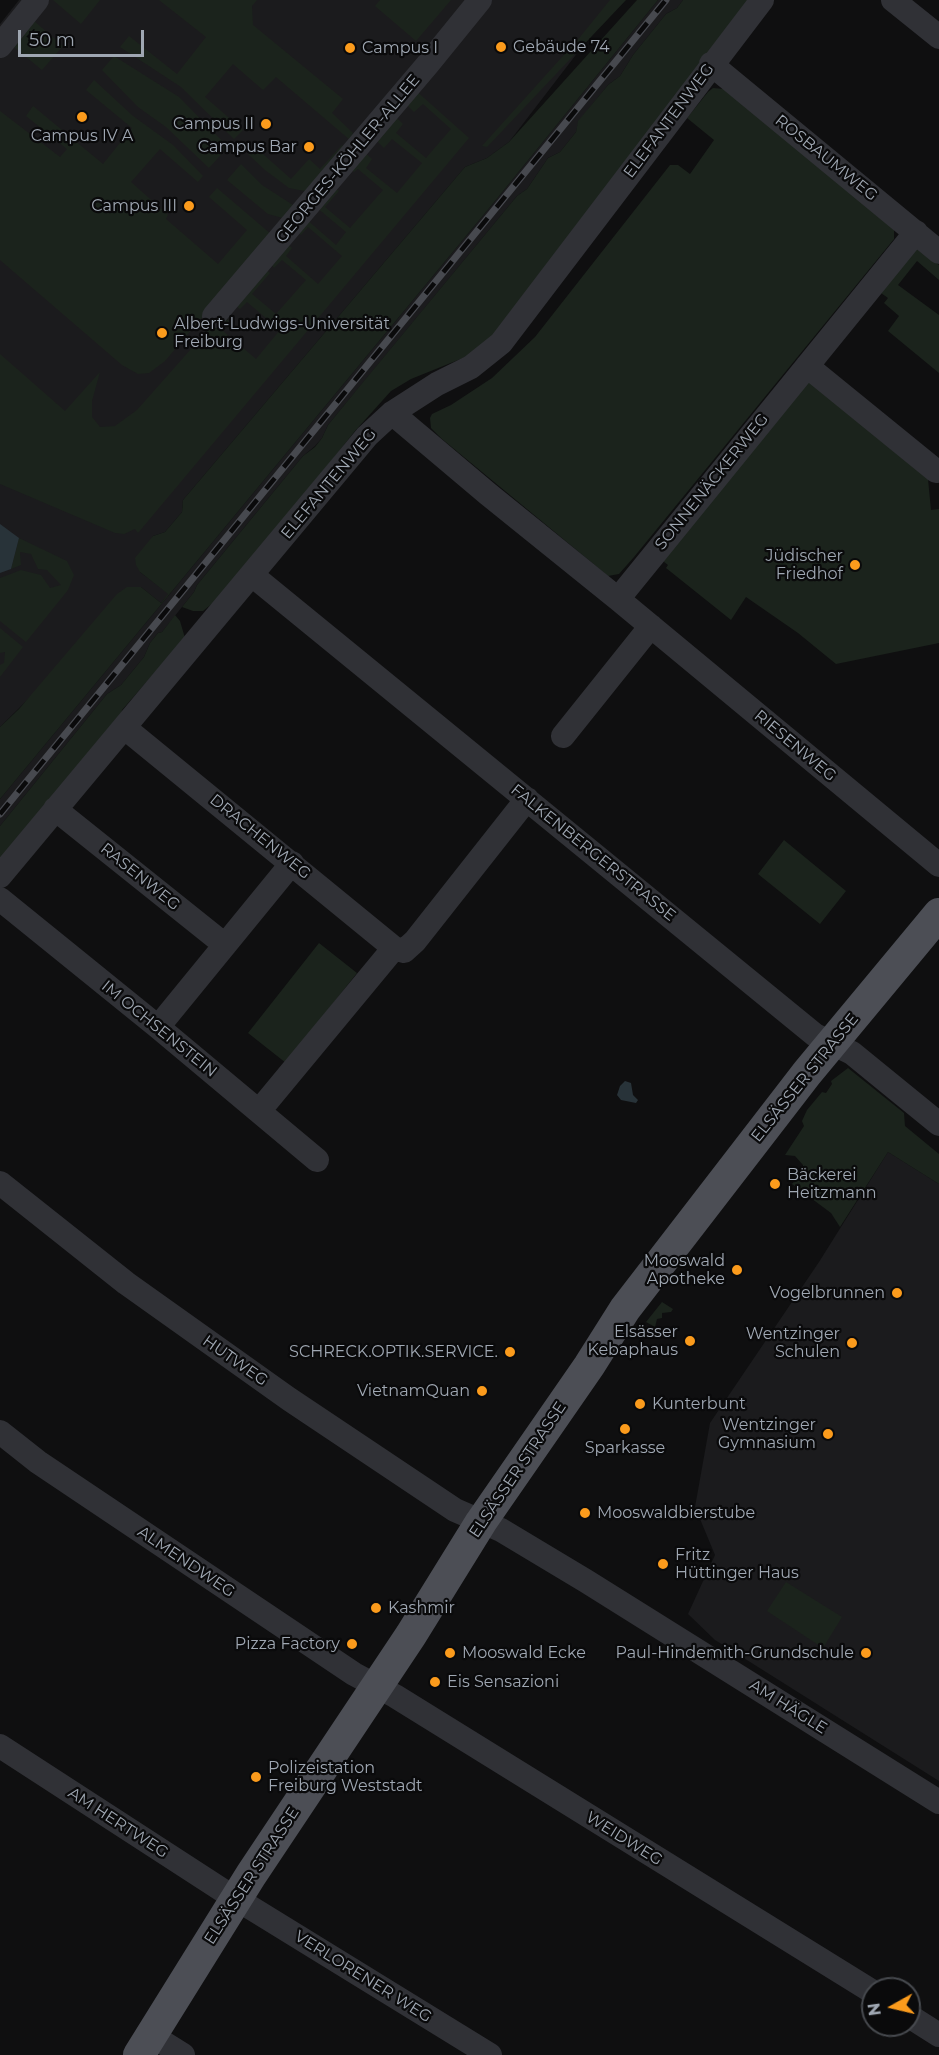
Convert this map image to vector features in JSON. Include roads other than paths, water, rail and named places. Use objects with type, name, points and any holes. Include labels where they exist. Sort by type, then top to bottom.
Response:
[{"type":"main road","name":"ELSÄSSER STRASSE","points":[[145,2045],[236,1899],[375,1686],[411,1635],[482,1522],[589,1366],[625,1309],[832,1043],[939,914]]},
{"type":"street","points":[[0,46],[37,0]]},
{"type":"street","name":"GEORGES-KÖHLER-ALLEE","points":[[214,316],[429,64],[480,0]]},
{"type":"street","name":"ELEFANTENWEG","points":[[0,876],[367,436],[392,413],[437,384],[471,367],[501,343],[711,64],[762,0]]},
{"type":"street","points":[[893,0],[939,37]]},
{"type":"street","name":"ROSBAUMWEG","points":[[711,64],[939,252]]},
{"type":"street","name":"SONNENÄCKERWEG","points":[[618,598],[916,232]]},
{"type":"street","points":[[807,366],[936,471]]},
{"type":"street","name":"RIESENWEG","points":[[392,413],[939,865]]},
{"type":"street","name":"FALKENBERGERSTRASSE","points":[[252,575],[815,1035],[852,1053],[939,1124]]},
{"type":"street","points":[[563,736],[651,626]]},
{"type":"street","name":"DRACHENWEG","points":[[125,728],[394,948]]},
{"type":"street","points":[[260,1111],[394,948],[404,951],[415,941],[527,799]]},
{"type":"street","name":"RASENWEG","points":[[56,809],[225,945]]},
{"type":"street","points":[[158,1027],[292,863]]},
{"type":"street","name":"IM OCHSENSTEIN","points":[[0,899],[317,1160]]},
{"type":"street","name":"HUTWEG","points":[[0,1183],[126,1283],[289,1399],[455,1510],[482,1522]]},
{"type":"street","name":"ALMENDWEG","points":[[0,1432],[48,1469],[375,1686]]},
{"type":"street","name":"AM HÄGLE","points":[[482,1522],[501,1530],[596,1587],[939,1802]]},
{"type":"street","name":"WEIDWEG","points":[[375,1686],[861,1985]]},
{"type":"street","name":"AM HERTWEG","points":[[0,1746],[236,1899]]},
{"type":"street","name":"VERLORENER WEG","points":[[236,1899],[490,2055]]},
{"type":"street","points":[[921,2024],[939,2035]]},
{"type":"street","points":[[145,2045],[183,2055]]},
{"type":"railway","points":[[0,814],[666,0]]},
{"type":"place","name":"Gebäude 74","points":[[501,47]]},
{"type":"place","name":"Campus I","points":[[350,48]]},
{"type":"place","name":"Campus IV A","points":[[82,117]]},
{"type":"place","name":"Campus II","points":[[266,124]]},
{"type":"place","name":"Campus Bar","points":[[309,147]]},
{"type":"place","name":"Campus III","points":[[189,206]]},
{"type":"place","name":"Albert-Ludwigs-Universität Freiburg","points":[[162,333]]},
{"type":"place","name":"Jüdischer Friedhof","points":[[855,565]]},
{"type":"place","name":"Bäckerei Heitzmann","points":[[775,1184]]},
{"type":"place","name":"Mooswald Apotheke","points":[[737,1270]]},
{"type":"place","name":"Vogelbrunnen","points":[[897,1293]]},
{"type":"place","name":"Elsässer Kebaphaus","points":[[690,1341]]},
{"type":"place","name":"Wentzinger Schulen","points":[[852,1343]]},
{"type":"place","name":"SCHRECK.OPTIK.SERVICE.","points":[[510,1352]]},
{"type":"place","name":"VietnamQuan","points":[[482,1391]]},
{"type":"place","name":"Kunterbunt","points":[[640,1404]]},
{"type":"place","name":"Sparkasse","points":[[625,1429]]},
{"type":"place","name":"Wentzinger Gymnasium","points":[[828,1434]]},
{"type":"place","name":"Mooswaldbierstube","points":[[585,1513]]},
{"type":"place","name":"Fritz Hüttinger Haus","points":[[663,1564]]},
{"type":"place","name":"Kashmir","points":[[376,1608]]},
{"type":"place","name":"Pizza Factory","points":[[352,1644]]},
{"type":"place","name":"Mooswald Ecke","points":[[450,1653]]},
{"type":"place","name":"Paul-Hindemith-Grundschule","points":[[866,1653]]},
{"type":"place","name":"Eis Sensazioni","points":[[435,1682]]},
{"type":"place","name":"Polizeistation Freiburg Weststadt","points":[[256,1777]]}]
